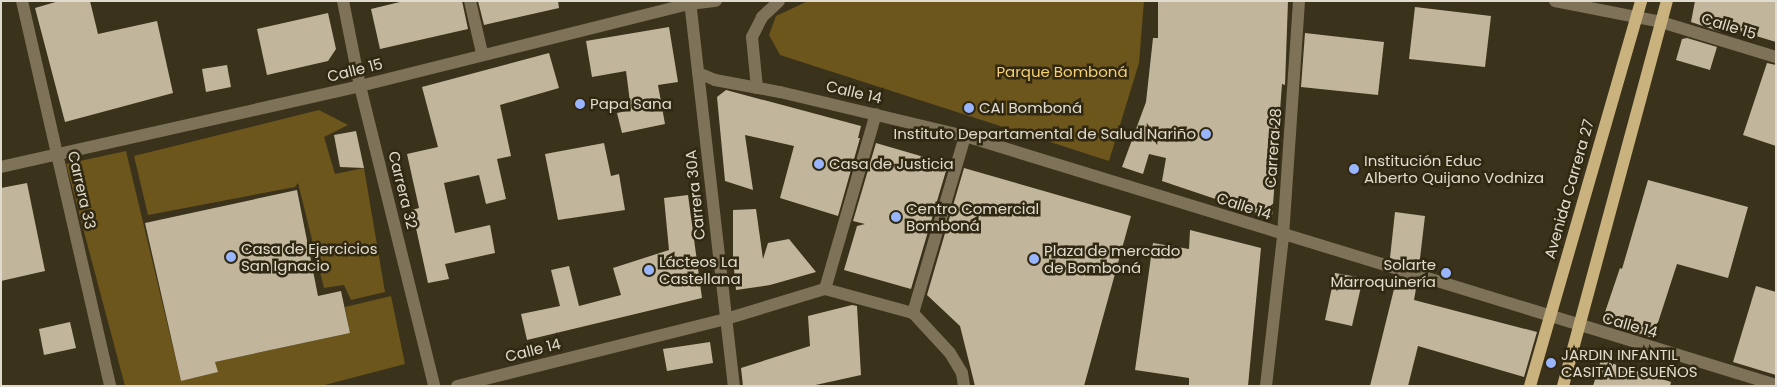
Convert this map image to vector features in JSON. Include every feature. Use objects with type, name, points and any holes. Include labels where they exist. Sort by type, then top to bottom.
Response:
[{"type":"main road","name":"Avenida Carrera 27","points":[[1530,386],[1641,1]]},
{"type":"main road","points":[[1562,386],[1668,1]]},
{"type":"street","name":"Carrera 33","points":[[22,1],[110,386]]},
{"type":"street","name":"Carrera 32","points":[[343,1],[360,86],[434,386]]},
{"type":"street","points":[[470,1],[482,53]]},
{"type":"street","name":"Calle 15","points":[[1,167],[360,86],[482,53],[690,3],[716,1]]},
{"type":"street","points":[[757,88],[752,37],[762,18],[779,1]]},
{"type":"street","name":"Carrera 28","points":[[1266,386],[1283,236],[1299,1]]},
{"type":"street","name":"Calle 15","points":[[1555,1],[1661,22],[1776,58]]},
{"type":"street","name":"Carrera 30A","points":[[690,3],[734,386]]},
{"type":"street","name":"Calle 14","points":[[698,73],[715,80],[876,114],[964,136],[1549,318],[1776,385]]},
{"type":"street","points":[[876,114],[825,289],[913,313],[950,353],[962,374],[964,386]]},
{"type":"street","points":[[913,313],[964,136]]},
{"type":"street","name":"Calle 14","points":[[457,386],[726,319],[825,289]]},
{"type":"green space","name":"Parque Bomboná","points":[[1144,1],[1139,63],[1109,161],[780,55],[769,35],[776,16],[806,2]]},
{"type":"green space","points":[[319,110],[348,125],[324,137],[335,174],[364,168],[385,292],[351,300],[344,285],[324,288],[298,183],[295,187],[148,215],[134,156]]},
{"type":"green space","points":[[126,151],[181,381],[217,372],[215,362],[350,333],[345,307],[391,296],[405,364],[321,386],[125,386],[66,164]]},
{"type":"building","points":[[59,1],[90,1],[98,34],[157,21],[173,93],[65,122],[35,8]]},
{"type":"building","points":[[404,1],[462,1],[468,29],[380,49],[371,9]]},
{"type":"building","points":[[478,1],[558,1],[559,8],[484,25]]},
{"type":"building","name":"Instituto Departamental de Salud Nariño","points":[[1158,1],[1288,1],[1285,85],[1282,84],[1272,218],[1162,181],[1166,158],[1149,154],[1143,174],[1122,167],[1146,102],[1153,38],[1158,38]]},
{"type":"building","points":[[1695,1],[1776,1],[1776,42],[1723,26],[1721,32],[1691,22]]},
{"type":"building","points":[[1415,7],[1491,16],[1485,67],[1409,59]]},
{"type":"building","points":[[328,13],[336,49],[328,61],[267,75],[257,29]]},
{"type":"building","points":[[669,27],[678,82],[658,85],[665,124],[622,133],[617,113],[631,110],[626,71],[592,77],[586,41]]},
{"type":"building","points":[[1305,33],[1384,42],[1378,95],[1301,87]]},
{"type":"building","points":[[1687,38],[1717,47],[1710,70],[1676,60],[1682,39]]},
{"type":"building","points":[[549,53],[559,88],[500,105],[511,156],[497,159],[506,199],[486,204],[479,175],[444,183],[455,233],[490,225],[495,253],[445,264],[449,279],[428,283],[412,210],[419,208],[407,154],[438,147],[422,87]]},
{"type":"building","points":[[1767,63],[1776,65],[1776,146],[1743,135]]},
{"type":"building","points":[[227,65],[231,87],[206,92],[202,69]]},
{"type":"building","name":"Casa de Justicia","points":[[726,90],[861,126],[858,138],[860,138],[838,216],[780,198],[794,146],[745,135],[753,190],[725,181],[717,97]]},
{"type":"building","points":[[356,131],[364,168],[340,167],[334,135]]},
{"type":"building","points":[[604,143],[611,176],[619,174],[625,210],[558,220],[545,154]]},
{"type":"building","name":"Centro Comercial Bomboná","points":[[876,143],[948,164],[911,289],[844,270],[857,226],[865,224],[853,221]]},
{"type":"building","name":"Plaza de mercado de Bomboná","points":[[964,168],[1131,216],[1084,386],[975,386],[960,326],[927,295]]},
{"type":"building","points":[[1648,180],[1748,207],[1728,278],[1677,264],[1653,338],[1602,321],[1620,268],[1622,269]]},
{"type":"building","points":[[27,183],[45,271],[1,281],[1,188]]},
{"type":"building","name":"Casa de Ejercicios San Ignacio","points":[[297,190],[318,296],[341,291],[350,333],[215,362],[218,372],[181,381],[145,223]]},
{"type":"building","points":[[688,195],[702,298],[527,340],[521,314],[560,306],[551,270],[569,266],[579,306],[621,295],[613,268],[669,250],[664,198]]},
{"type":"building","points":[[756,209],[763,259],[768,243],[789,239],[816,272],[770,285],[736,290],[733,259],[733,210]]},
{"type":"building","points":[[1395,212],[1425,216],[1419,267],[1390,258]]},
{"type":"building","points":[[1190,230],[1261,248],[1248,386],[1189,386],[1189,378],[1135,370],[1153,243],[1189,249]]},
{"type":"building","points":[[1335,273],[1363,278],[1352,326],[1325,320]]},
{"type":"building","points":[[1397,277],[1417,283],[1414,300],[1537,332],[1524,377],[1418,346],[1408,386],[1370,386]]},
{"type":"building","points":[[1756,286],[1776,292],[1776,375],[1733,362]]},
{"type":"building","points":[[852,305],[857,306],[861,375],[811,386],[743,386],[741,368],[810,346],[808,316]]},
{"type":"building","points":[[70,322],[76,348],[44,355],[39,329]]},
{"type":"building","points":[[710,342],[713,363],[667,371],[663,349]]},
{"type":"building","points":[[1601,360],[1671,382],[1670,386],[1593,386]]},
{"type":"place","name":"Papa Sana","points":[[580,104]]},
{"type":"place","name":"CAI Bomboná","points":[[969,108]]},
{"type":"place","name":"Instituto Departamental de Salud Nariño","points":[[1206,134]]},
{"type":"place","name":"Casa de Justicia","points":[[819,164]]},
{"type":"place","name":"Institución Educ Alberto Quijano Vodniza","points":[[1354,169]]},
{"type":"place","name":"Centro Comercial Bomboná","points":[[896,217]]},
{"type":"place","name":"Casa de Ejercicios San Ignacio","points":[[231,257]]},
{"type":"place","name":"Plaza de mercado de Bomboná","points":[[1034,259]]},
{"type":"place","name":"Lácteos La Castellana","points":[[649,270]]},
{"type":"place","name":"Solarte Marroquinería","points":[[1446,273]]},
{"type":"place","name":"JARDIN INFANTIL CASITA DE SUEÑOS","points":[[1551,363]]}]
